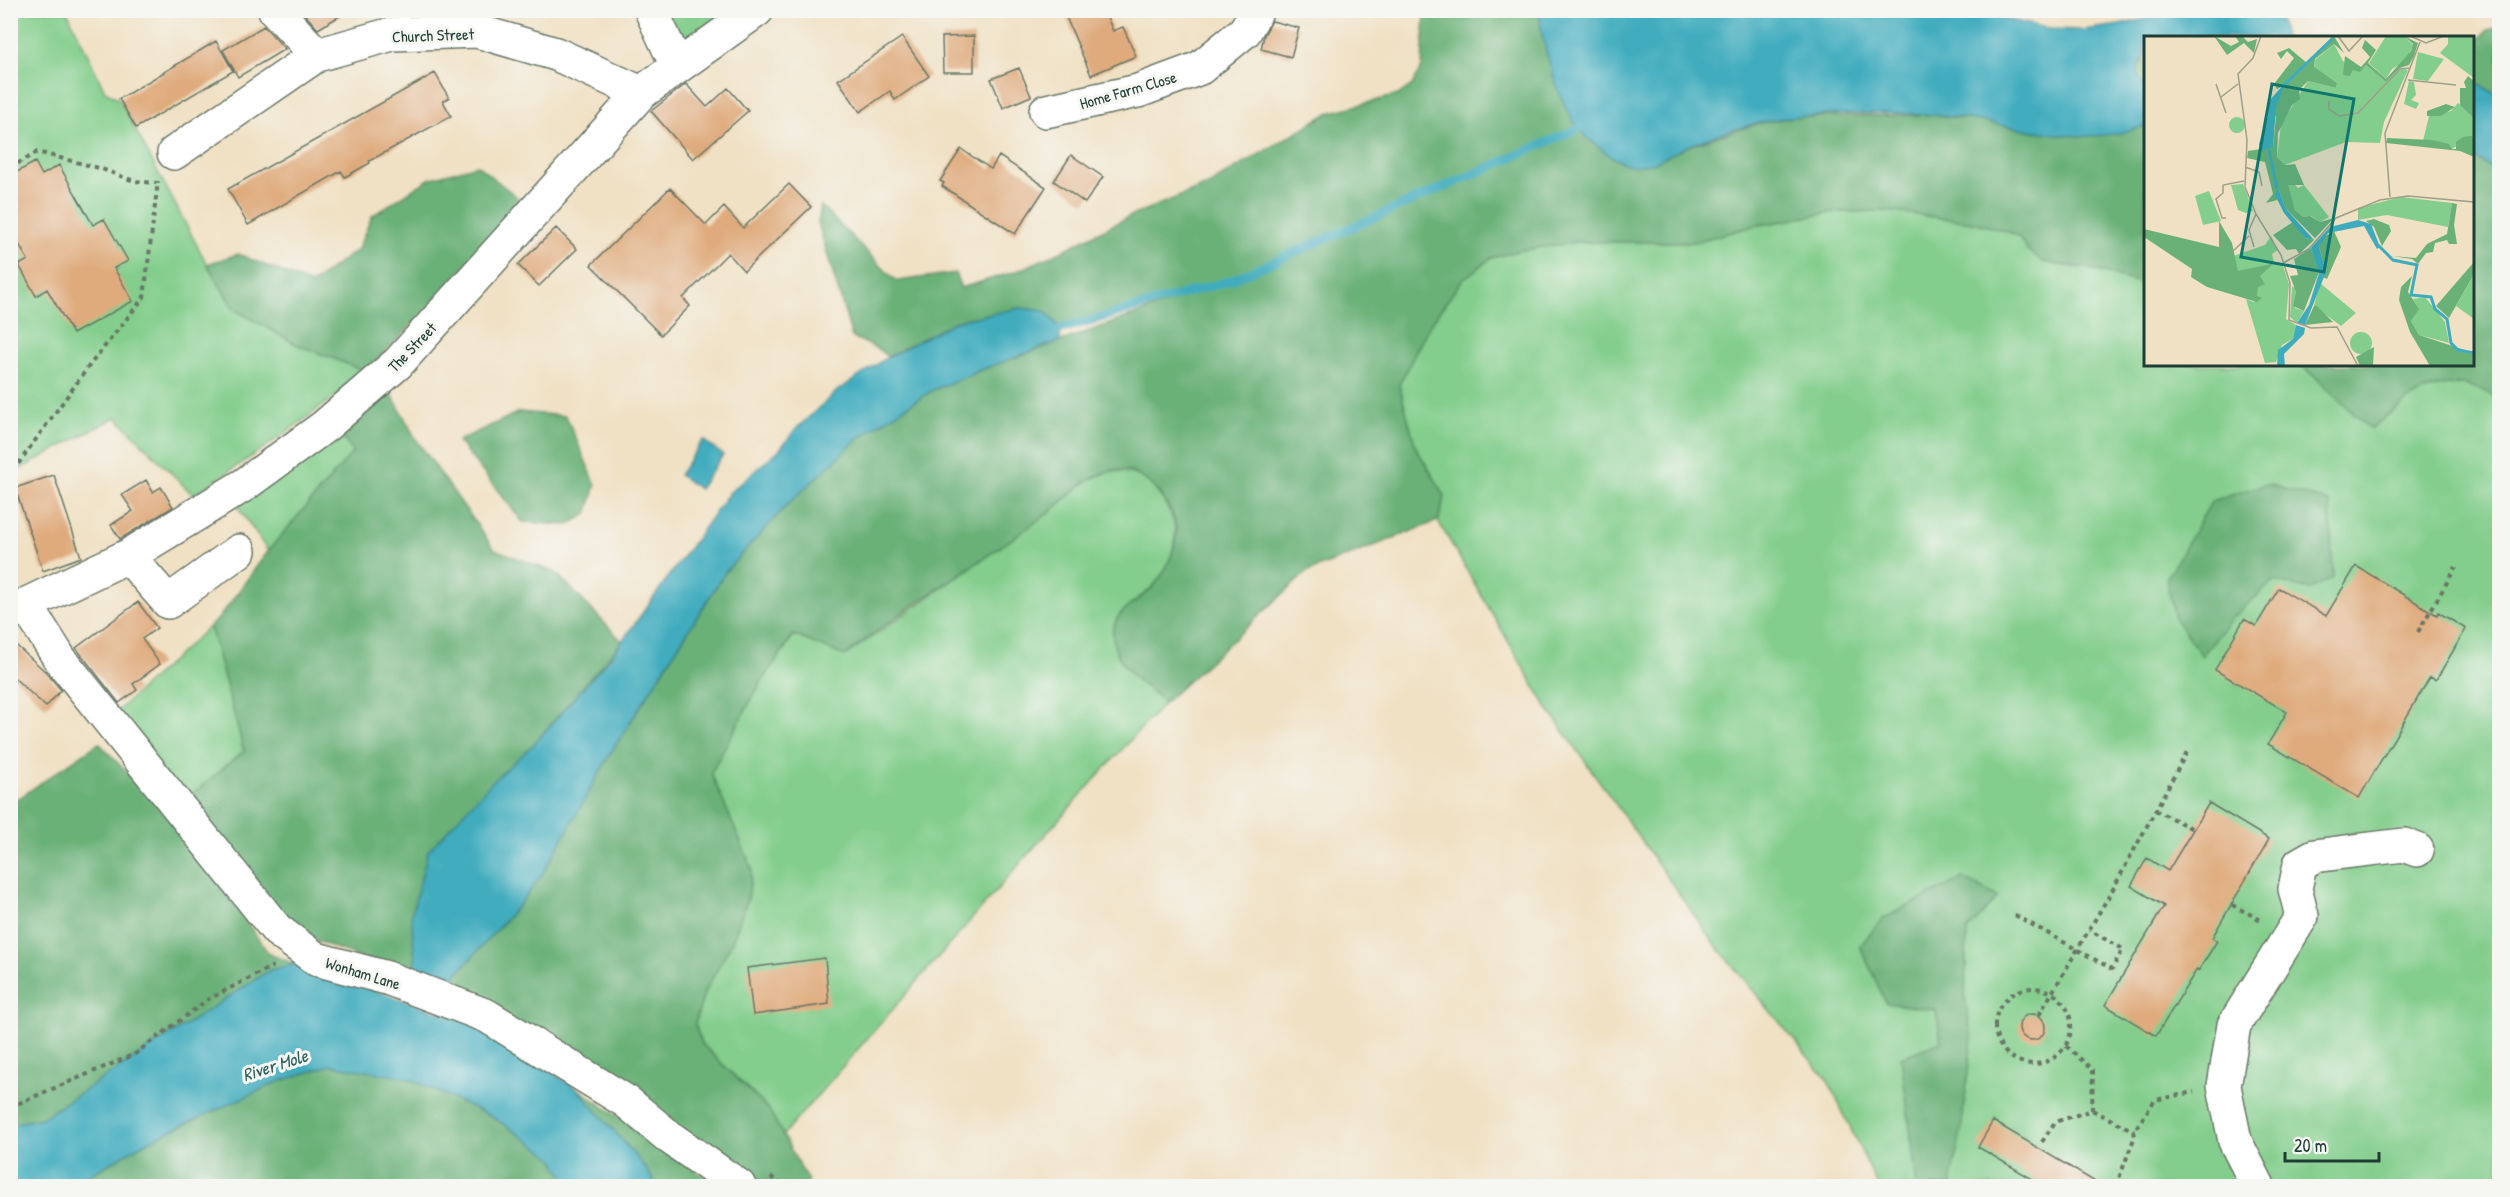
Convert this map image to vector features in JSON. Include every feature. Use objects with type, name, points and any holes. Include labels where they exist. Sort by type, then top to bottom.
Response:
[{"type":"street","points":[[275,10],[317,55]]},
{"type":"street","points":[[651,10],[677,66]]},
{"type":"street","name":"The Street","points":[[18,609],[128,556],[244,485],[325,426],[398,363],[641,93],[757,10]]},
{"type":"street","name":"Home Farm Close","points":[[1046,111],[1138,91],[1200,68],[1245,31],[1257,10]]},
{"type":"street","name":"Church Street","points":[[174,153],[317,55],[393,34],[477,31],[556,54],[641,93]]},
{"type":"street","points":[[128,556],[168,602],[240,551]]},
{"type":"street","name":"Wonham Lane","points":[[18,609],[277,930],[316,959],[387,978],[487,1016],[627,1102],[669,1137],[739,1186]]},
{"type":"street","points":[[2258,1186],[2235,1141],[2224,1086],[2234,1025],[2302,916],[2295,889],[2300,864],[2314,856],[2325,854],[2404,845],[2417,850]]},
{"type":"path","points":[[10,168],[37,152],[99,168],[134,181],[156,183]]},
{"type":"path","points":[[10,483],[13,471],[89,366],[144,297],[156,183],[174,153]]},
{"type":"path","points":[[10,456],[13,471]]},
{"type":"path","points":[[2418,632],[2456,567]]},
{"type":"path","points":[[2039,1015],[2113,889],[2188,750]]},
{"type":"path","points":[[2155,810],[2193,829]]},
{"type":"path","points":[[2015,915],[2078,948],[2112,969],[2123,949],[2089,930]]},
{"type":"path","points":[[10,1107],[135,1054],[207,1000],[279,962]]},
{"type":"path","points":[[2036,987],[2052,992],[2062,1000],[2071,1019],[2072,1030],[2066,1046],[2055,1059],[2042,1064],[2015,1061],[1997,1042],[1994,1027],[1998,1010],[2009,995],[2023,989],[2036,987]]},
{"type":"path","points":[[2066,1046],[2093,1070],[2092,1110]]},
{"type":"path","points":[[2116,1186],[2135,1136],[2134,1131],[2155,1100]]},
{"type":"path","points":[[2042,1142],[2055,1122],[2092,1110],[2134,1131]]},
{"type":"green space","points":[[11,11],[67,11],[105,91],[119,99],[207,264],[234,309],[296,344],[365,371],[303,421],[193,495],[116,417],[11,474]]},
{"type":"green space","points":[[662,11],[736,11],[677,48]]},
{"type":"green space","points":[[1425,11],[1540,11],[1654,161],[1691,145],[1757,124],[1793,117],[1931,115],[1979,120],[2138,77],[2138,67],[2144,58],[2144,284],[2086,268],[2043,262],[2027,250],[2019,237],[2009,232],[1973,222],[1887,211],[1833,212],[1754,226],[1694,242],[1576,242],[1517,251],[1491,258],[1462,280],[1429,326],[1399,385],[1416,448],[1445,496],[1438,521],[1307,572],[1165,702],[1139,682],[1125,666],[1119,658],[1113,637],[1116,620],[1127,608],[1147,593],[1162,575],[1173,551],[1176,528],[1168,506],[1153,486],[1133,473],[1122,470],[1101,474],[1084,483],[1047,514],[894,619],[845,656],[793,635],[761,682],[711,773],[752,869],[748,898],[731,944],[704,993],[695,1024],[701,1043],[769,1110],[808,1181],[800,1186],[758,1186],[717,1157],[444,988],[519,905],[542,875],[609,756],[726,571],[786,506],[861,436],[931,391],[981,370],[1217,285],[1061,329],[1045,311],[1020,308],[956,321],[888,357],[878,349],[852,337],[818,223],[821,206],[898,281],[955,273],[961,288],[1017,271],[1126,218],[1210,184],[1328,113],[1398,95],[1412,85],[1422,67]]},
{"type":"green space","points":[[2499,27],[2499,95],[2474,82],[2474,44],[2488,30]]},
{"type":"green space","points":[[2474,158],[2499,172],[2499,399],[2480,389],[2463,385],[2446,385],[2416,396],[2370,429],[2304,366],[2474,366]]},
{"type":"green space","points":[[477,165],[517,197],[516,211],[408,329],[365,371],[296,344],[234,309],[207,264],[238,254],[311,284],[358,249],[372,216],[429,179]]},
{"type":"green space","points":[[1887,211],[1973,222],[2010,232],[2019,237],[2027,250],[2056,265],[2086,268],[2144,284],[2144,366],[2304,366],[2370,429],[2416,396],[2446,385],[2463,385],[2480,389],[2499,399],[2499,1186],[1878,1186],[1828,1081],[1714,943],[1546,706],[1438,521],[1445,496],[1416,448],[1399,385],[1429,326],[1462,280],[1491,258],[1517,250],[1575,242],[1694,242],[1754,226],[1833,212]]},
{"type":"green space","points":[[391,393],[416,439],[494,549],[556,573],[622,641],[533,745],[417,980],[297,933],[184,801],[244,751],[210,626],[219,618],[268,551],[353,452],[340,434]]},
{"type":"green space","points":[[519,412],[566,416],[596,485],[587,514],[568,525],[523,522],[458,441]]},
{"type":"green space","points":[[340,434],[353,452],[268,551],[237,506]]},
{"type":"green space","points":[[1111,471],[1135,475],[1148,482],[1165,504],[1174,523],[1174,546],[1161,576],[1151,588],[1120,614],[1113,628],[1115,647],[1125,666],[1139,682],[1165,702],[1051,828],[783,1135],[769,1110],[701,1043],[695,1024],[704,993],[731,944],[748,898],[752,869],[711,773],[761,682],[794,635],[845,656],[1047,514],[1088,480]]},
{"type":"green space","points":[[2267,484],[2330,502],[2333,577],[2310,590],[2274,581],[2232,618],[2202,656],[2175,619],[2166,579],[2212,501]]},
{"type":"green space","points":[[210,626],[244,751],[184,801],[116,712]]},
{"type":"green space","points":[[99,743],[156,803],[210,871],[269,954],[296,964],[270,970],[42,1118],[11,1124],[11,800],[19,798]]},
{"type":"green space","points":[[1963,878],[1998,897],[1967,931],[1965,997],[1972,1039],[1961,1132],[1951,1178],[1953,1186],[1917,1186],[1901,1057],[1941,1042],[1936,1010],[1886,1003],[1860,946],[1882,919]]},
{"type":"green space","points":[[331,1065],[408,1078],[491,1116],[552,1157],[570,1186],[71,1186],[146,1142],[278,1082]]},
{"type":"green space","points":[[577,1088],[718,1186],[657,1186],[644,1166]]},
{"type":"water","points":[[1540,10],[1857,10],[1865,14],[1874,10],[1979,11],[2052,29],[2083,30],[2119,25],[2180,11],[2278,10],[2284,36],[2144,36],[2144,58],[2139,64],[2138,75],[2144,85],[2144,126],[2119,133],[2092,136],[2066,135],[1958,117],[1914,114],[1795,117],[1729,131],[1690,145],[1654,162],[1638,166],[1623,162],[1605,152],[1587,137],[1569,114],[1549,63],[1540,21]]},
{"type":"water","points":[[2474,82],[2499,95],[2499,172],[2474,158]]},
{"type":"water","points":[[1020,308],[1045,311],[1061,329],[1060,341],[931,391],[861,436],[786,506],[726,571],[609,756],[542,875],[519,905],[444,988],[417,980],[411,916],[428,851],[494,780],[533,745],[612,655],[729,493],[779,450],[796,429],[837,391],[888,357],[956,321]]},
{"type":"water","points":[[703,440],[723,455],[699,489],[679,475]]},
{"type":"water","name":"River Mole","points":[[296,964],[478,1025],[577,1088],[644,1166],[657,1186],[570,1186],[552,1157],[491,1116],[408,1078],[331,1065],[278,1082],[146,1142],[71,1186],[11,1186],[11,1124],[42,1118],[270,970]]},
{"type":"building","points":[[301,10],[350,10],[318,29]]},
{"type":"building","points":[[1063,10],[1104,10],[1113,31],[1123,27],[1136,56],[1091,75]]},
{"type":"building","points":[[1272,21],[1299,28],[1291,57],[1261,49],[1264,35]]},
{"type":"building","points":[[264,26],[285,49],[238,77],[223,50]]},
{"type":"building","points":[[974,36],[974,72],[943,72],[942,37]]},
{"type":"building","points":[[902,37],[929,76],[895,100],[890,91],[860,112],[838,80]]},
{"type":"building","points":[[216,41],[233,71],[136,128],[119,99]]},
{"type":"building","points":[[1019,68],[1031,96],[1003,108],[991,79]]},
{"type":"building","points":[[435,73],[449,98],[443,101],[451,116],[369,161],[370,163],[345,177],[341,171],[248,225],[228,189]]},
{"type":"building","points":[[686,84],[707,107],[728,88],[748,111],[693,159],[651,111]]},
{"type":"building","points":[[961,149],[991,169],[999,156],[1046,187],[1015,234],[942,186],[944,183],[940,181]]},
{"type":"building","points":[[1071,155],[1103,177],[1085,203],[1054,181]]},
{"type":"building","points":[[35,162],[42,175],[59,165],[93,225],[104,219],[128,261],[114,268],[133,301],[73,334],[47,289],[36,296],[19,265],[28,260],[10,229],[10,176]]},
{"type":"building","points":[[789,184],[811,207],[744,271],[728,253],[683,298],[690,306],[661,335],[591,265],[670,188],[706,225],[724,207],[743,228]]},
{"type":"building","points":[[556,228],[577,249],[539,286],[518,265]]},
{"type":"building","points":[[54,475],[81,557],[43,571],[15,488]]},
{"type":"building","points":[[146,480],[153,492],[161,487],[173,507],[120,539],[111,525],[133,511],[122,495]]},
{"type":"building","points":[[2356,566],[2437,615],[2438,612],[2466,629],[2436,680],[2430,677],[2359,798],[2268,744],[2287,712],[2215,670],[2244,619],[2256,626],[2279,588],[2326,616]]},
{"type":"building","points":[[138,602],[157,628],[142,639],[160,664],[133,684],[137,690],[119,703],[76,648]]},
{"type":"building","points":[[10,640],[45,671],[61,690],[46,707],[10,674]]},
{"type":"building","points":[[2209,803],[2269,839],[2212,938],[2217,941],[2156,1036],[2105,1005],[2164,906],[2131,886],[2147,858],[2168,871]]},
{"type":"building","points":[[825,958],[829,1004],[753,1015],[747,968]]},
{"type":"building","points":[[2032,1014],[2041,1018],[2045,1027],[2041,1036],[2032,1040],[2023,1036],[2019,1027],[2023,1018]]},
{"type":"building","points":[[1993,1121],[2102,1186],[2044,1186],[1978,1147]]},
{"type":"waterway","points":[[1051,332],[1229,281],[1591,123]]}]
